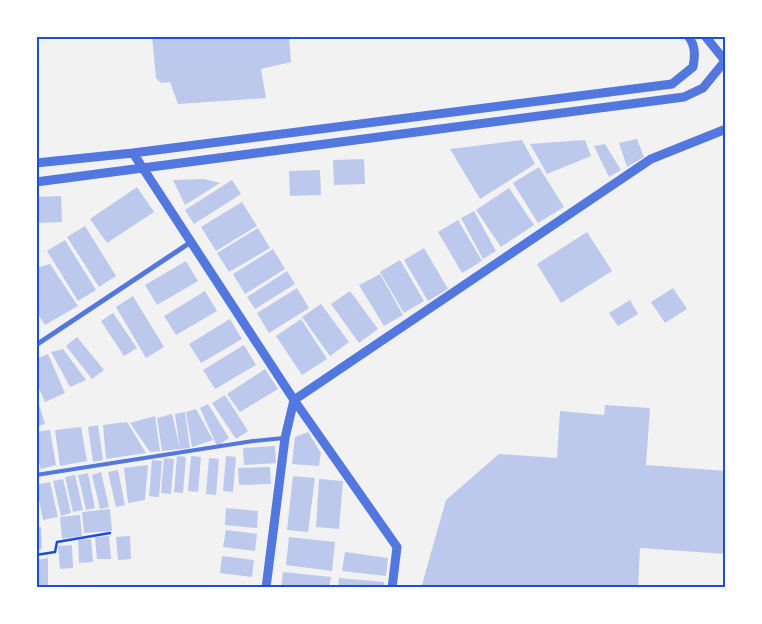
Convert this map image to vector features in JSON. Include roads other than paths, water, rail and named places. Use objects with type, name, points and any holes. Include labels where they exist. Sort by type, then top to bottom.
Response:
[{"type":"street","points":[[36,182],[684,97],[703,88],[725,62],[705,36]]},
{"type":"street","points":[[36,163],[133,153],[672,84],[692,67],[695,54],[691,39]]},
{"type":"street","points":[[266,588],[285,438],[294,400],[651,159],[726,129]]},
{"type":"street","points":[[133,153],[294,400],[397,547],[392,588]]},
{"type":"street","points":[[36,344],[191,242]]},
{"type":"lane","points":[[36,475],[253,441],[285,438]]}]
